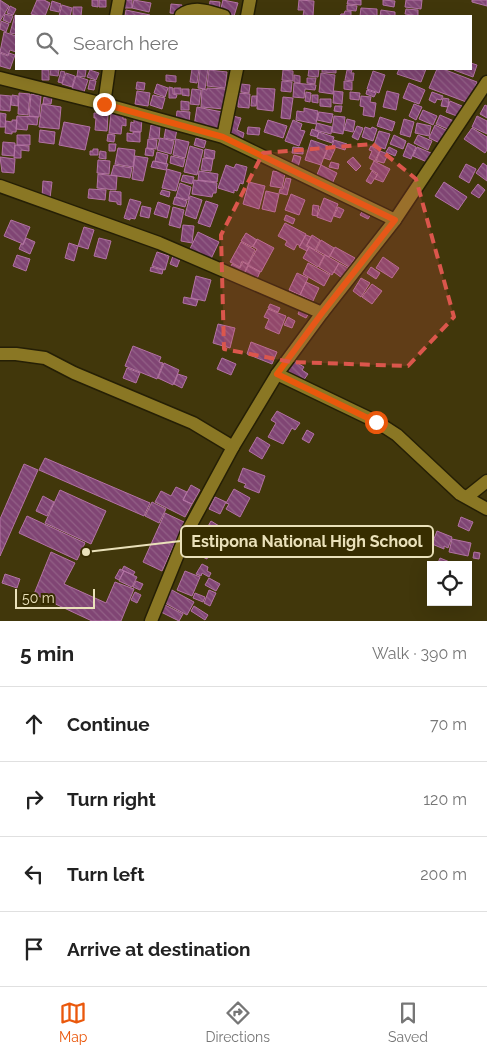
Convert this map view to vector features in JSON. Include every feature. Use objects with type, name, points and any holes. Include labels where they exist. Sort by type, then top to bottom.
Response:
[{"type":"street","points":[[116,15],[119,0]]},
{"type":"street","points":[[247,15],[249,0]]},
{"type":"street","points":[[181,14],[187,10],[200,10],[220,15]]},
{"type":"street","points":[[104,104],[109,70]]},
{"type":"street","points":[[223,137],[237,70]]},
{"type":"street","points":[[0,78],[223,137],[395,220]]},
{"type":"street","points":[[151,621],[187,532],[233,447],[277,374],[395,220],[487,82]]},
{"type":"street","points":[[0,186],[159,243],[322,313]]},
{"type":"street","points":[[0,354],[46,358],[193,423],[233,447]]},
{"type":"street","points":[[277,374],[376,422],[397,435],[460,494],[487,508]]},
{"type":"street","points":[[467,497],[487,481]]},
{"type":"highlighted area","points":[[373,144],[416,179],[454,317],[408,366],[291,362],[224,349],[221,235],[263,153]]},
{"type":"building","points":[[0,0],[9,6],[0,21]]},
{"type":"building","points":[[37,0],[44,0],[50,3],[45,15],[31,14]]},
{"type":"building","points":[[92,0],[98,0],[98,7],[92,6]]},
{"type":"building","points":[[99,0],[106,0],[106,7],[99,7]]},
{"type":"building","points":[[123,0],[132,0],[132,8],[122,8]]},
{"type":"building","points":[[134,0],[151,3],[149,12],[132,8]]},
{"type":"building","points":[[223,0],[238,3],[234,15],[220,12]]},
{"type":"building","points":[[299,0],[314,1],[313,15],[303,15],[304,10],[298,10]]},
{"type":"building","points":[[348,0],[361,0],[361,5],[347,4]]},
{"type":"building","points":[[383,0],[395,1],[394,7],[383,5]]},
{"type":"building","points":[[406,0],[422,0],[421,9],[405,7]]},
{"type":"building","points":[[472,0],[487,0],[487,6],[472,2]]},
{"type":"building","points":[[52,1],[61,4],[59,12],[50,10]]},
{"type":"building","points":[[210,1],[220,2],[219,12],[209,11]]},
{"type":"building","points":[[171,4],[182,5],[181,14],[170,13]]},
{"type":"building","points":[[62,5],[72,8],[70,15],[59,15]]},
{"type":"building","points":[[347,5],[357,6],[356,11],[347,10]]},
{"type":"building","points":[[10,6],[16,9],[13,15],[7,13]]},
{"type":"building","points":[[73,7],[82,7],[81,15],[73,15]]},
{"type":"building","points":[[361,8],[377,9],[377,15],[360,15]]},
{"type":"building","points":[[406,9],[418,10],[418,15],[405,14]]},
{"type":"building","points":[[126,10],[150,15],[125,15]]},
{"type":"building","points":[[381,10],[395,12],[395,15],[380,15]]},
{"type":"building","points":[[345,11],[351,11],[351,15],[340,15],[344,14]]},
{"type":"building","points":[[5,14],[13,16],[10,23],[3,20]]},
{"type":"building","points":[[15,15],[15,34],[10,33]]},
{"type":"building","points":[[1,21],[9,24],[6,32],[0,29]]},
{"type":"building","points":[[4,32],[15,36],[15,52],[10,50],[8,55],[0,52]]},
{"type":"building","points":[[0,53],[8,56],[9,53],[15,55],[10,69],[0,66]]},
{"type":"building","points":[[472,63],[477,65],[473,77],[454,70],[472,70]]},
{"type":"building","points":[[42,70],[49,70],[49,80],[42,80]]},
{"type":"building","points":[[51,70],[59,70],[58,76],[50,75]]},
{"type":"building","points":[[78,70],[86,70],[85,77],[77,76]]},
{"type":"building","points":[[90,70],[99,73],[96,80],[87,77]]},
{"type":"building","points":[[192,70],[199,70],[197,83],[190,82]]},
{"type":"building","points":[[200,70],[208,70],[205,89],[198,88]]},
{"type":"building","points":[[209,70],[227,72],[225,88],[207,86]]},
{"type":"building","points":[[283,70],[293,71],[293,81],[282,80]]},
{"type":"building","points":[[309,70],[319,70],[318,77],[308,76]]},
{"type":"building","points":[[322,70],[336,70],[336,73],[322,72]]},
{"type":"building","points":[[347,70],[352,70],[351,73],[354,73],[353,81],[345,80]]},
{"type":"building","points":[[399,70],[426,70],[421,82],[397,74]]},
{"type":"building","points":[[437,70],[446,70],[477,82],[469,103],[429,88]]},
{"type":"building","points":[[61,71],[65,72],[62,83],[58,82]]},
{"type":"building","points":[[373,71],[385,75],[379,93],[367,89]]},
{"type":"building","points":[[66,73],[75,76],[72,87],[62,84]]},
{"type":"building","points":[[321,73],[335,75],[333,94],[319,92]]},
{"type":"building","points":[[166,75],[176,76],[176,82],[166,81]]},
{"type":"building","points":[[294,75],[300,76],[300,83],[294,82]]},
{"type":"building","points":[[76,76],[88,80],[84,92],[72,89]]},
{"type":"building","points":[[307,78],[316,78],[315,84],[307,83]]},
{"type":"building","points":[[90,80],[96,81],[94,90],[88,89]]},
{"type":"building","points":[[282,81],[292,82],[291,92],[281,91]]},
{"type":"building","points":[[344,81],[352,82],[352,90],[344,89]]},
{"type":"building","points":[[137,82],[145,83],[144,90],[136,89]]},
{"type":"building","points":[[294,83],[316,85],[315,90],[305,89],[304,98],[293,97]]},
{"type":"building","points":[[409,83],[425,90],[419,104],[403,98]]},
{"type":"building","points":[[157,84],[168,88],[165,97],[154,93]]},
{"type":"building","points":[[241,84],[250,85],[249,93],[241,92]]},
{"type":"building","points":[[169,87],[173,88],[173,94],[177,95],[176,98],[169,98]]},
{"type":"building","points":[[174,88],[181,88],[181,94],[174,94]]},
{"type":"building","points":[[207,88],[226,89],[224,109],[201,107],[202,89],[207,90]]},
{"type":"building","points":[[257,88],[275,89],[273,111],[257,109]]},
{"type":"building","points":[[182,89],[189,89],[189,96],[182,95]]},
{"type":"building","points":[[192,89],[201,90],[199,105],[190,104]]},
{"type":"building","points":[[367,90],[376,93],[374,97],[366,94]]},
{"type":"building","points":[[137,91],[150,93],[148,106],[135,104]]},
{"type":"building","points":[[334,91],[343,92],[342,104],[333,103]]},
{"type":"building","points":[[387,91],[399,94],[396,110],[383,107]]},
{"type":"building","points":[[306,92],[311,93],[310,102],[305,101]]},
{"type":"building","points":[[350,92],[360,93],[359,100],[350,99]]},
{"type":"building","points":[[432,92],[443,96],[441,100],[437,99],[435,103],[429,100]]},
{"type":"building","points":[[19,93],[30,94],[28,115],[18,114]]},
{"type":"building","points":[[238,93],[250,94],[249,108],[238,107]]},
{"type":"building","points":[[31,94],[41,96],[39,117],[29,116]]},
{"type":"building","points":[[0,95],[11,96],[10,111],[0,110]]},
{"type":"building","points":[[12,95],[18,96],[18,106],[11,105]]},
{"type":"building","points":[[153,95],[165,98],[162,109],[150,105]]},
{"type":"building","points":[[312,95],[318,95],[318,103],[312,102]]},
{"type":"building","points":[[252,96],[257,96],[256,106],[251,106]]},
{"type":"building","points":[[361,96],[371,97],[370,102],[376,103],[374,117],[363,115],[364,107],[360,106]]},
{"type":"building","points":[[44,97],[52,97],[51,104],[43,104]]},
{"type":"building","points":[[283,97],[293,98],[290,119],[281,118]]},
{"type":"building","points":[[443,98],[449,99],[448,107],[441,106]]},
{"type":"building","points":[[320,99],[331,99],[331,107],[320,106]]},
{"type":"building","points":[[181,101],[189,102],[189,110],[181,110]]},
{"type":"building","points":[[450,101],[462,106],[457,116],[446,112]]},
{"type":"building","points":[[42,104],[61,107],[59,129],[39,127]]},
{"type":"building","points":[[414,104],[422,107],[416,120],[409,116]]},
{"type":"building","points":[[485,105],[487,106],[487,118],[480,114]]},
{"type":"building","points":[[335,106],[342,106],[341,112],[334,111]]},
{"type":"building","points":[[197,107],[222,112],[219,130],[194,126]]},
{"type":"building","points":[[304,108],[318,111],[316,124],[296,120],[297,111],[304,112]]},
{"type":"building","points":[[423,110],[437,116],[433,125],[419,119]]},
{"type":"building","points":[[177,111],[190,112],[189,122],[176,120]]},
{"type":"building","points":[[319,112],[333,114],[331,123],[317,120]]},
{"type":"building","points":[[0,113],[6,114],[5,127],[0,127]]},
{"type":"building","points":[[94,113],[108,114],[107,131],[95,130],[96,118],[94,118]]},
{"type":"building","points":[[111,113],[123,114],[123,119],[126,119],[126,126],[122,125],[121,134],[109,133]]},
{"type":"building","points":[[440,115],[454,121],[450,130],[436,124]]},
{"type":"building","points":[[17,116],[38,117],[37,125],[28,124],[27,130],[16,129]]},
{"type":"building","points":[[233,116],[241,118],[237,130],[244,133],[242,141],[227,137]]},
{"type":"building","points":[[334,116],[345,117],[343,134],[332,132]]},
{"type":"building","points":[[477,116],[487,121],[487,134],[472,127]]},
{"type":"building","points":[[380,117],[395,122],[392,131],[377,126]]},
{"type":"building","points":[[134,118],[142,118],[141,132],[130,131],[131,122],[134,123]]},
{"type":"building","points":[[347,119],[355,121],[353,132],[344,130]]},
{"type":"building","points":[[404,119],[414,122],[410,137],[400,134]]},
{"type":"building","points":[[12,120],[17,120],[16,132],[12,132],[12,134],[5,133],[6,121],[12,122]]},
{"type":"building","points":[[268,120],[287,126],[283,138],[264,132]]},
{"type":"building","points":[[293,120],[302,124],[300,130],[305,131],[299,146],[285,141]]},
{"type":"building","points":[[64,122],[90,127],[85,150],[59,145]]},
{"type":"building","points":[[317,123],[332,127],[331,134],[315,130]]},
{"type":"building","points":[[417,123],[431,126],[429,136],[415,133]]},
{"type":"building","points":[[151,125],[160,126],[159,139],[149,138]]},
{"type":"building","points":[[435,125],[448,131],[442,144],[429,138]]},
{"type":"building","points":[[357,126],[363,128],[358,140],[352,137]]},
{"type":"building","points":[[166,127],[177,129],[175,140],[164,138]]},
{"type":"building","points":[[248,127],[260,128],[259,135],[247,134]]},
{"type":"building","points":[[365,127],[377,129],[373,141],[362,137]]},
{"type":"building","points":[[472,128],[487,137],[487,150],[485,153],[464,139]]},
{"type":"building","points":[[312,129],[319,132],[317,137],[310,135]]},
{"type":"building","points":[[40,130],[55,132],[54,144],[39,142]]},
{"type":"building","points":[[379,131],[390,134],[385,149],[374,145]]},
{"type":"building","points":[[133,132],[140,132],[140,142],[127,141],[127,133],[133,134]]},
{"type":"building","points":[[319,132],[334,137],[332,143],[317,138]]},
{"type":"building","points":[[108,134],[115,135],[114,142],[107,141]]},
{"type":"building","points":[[17,135],[30,135],[30,145],[17,145]]},
{"type":"building","points":[[394,135],[406,141],[403,149],[390,144]]},
{"type":"building","points":[[418,135],[432,141],[428,150],[414,143]]},
{"type":"building","points":[[160,138],[174,141],[171,154],[157,150]]},
{"type":"building","points":[[196,138],[206,141],[204,148],[194,145]]},
{"type":"building","points":[[148,139],[157,140],[156,149],[147,148]]},
{"type":"building","points":[[176,139],[189,142],[185,158],[173,155]]},
{"type":"building","points":[[311,140],[328,146],[321,165],[305,160]]},
{"type":"building","points":[[334,140],[347,144],[345,150],[332,146]]},
{"type":"building","points":[[3,142],[15,143],[14,156],[2,155]]},
{"type":"building","points":[[408,143],[416,147],[411,159],[403,156]]},
{"type":"building","points":[[109,144],[116,144],[115,151],[109,151]]},
{"type":"building","points":[[15,145],[29,146],[29,151],[21,150],[21,158],[14,158]]},
{"type":"building","points":[[190,146],[203,150],[197,175],[184,172]]},
{"type":"building","points":[[329,146],[335,149],[330,160],[324,158]]},
{"type":"building","points":[[371,146],[380,150],[375,161],[369,158],[372,151],[369,150]]},
{"type":"building","points":[[293,147],[303,148],[303,154],[292,153]]},
{"type":"building","points":[[389,147],[397,151],[395,156],[386,152]]},
{"type":"building","points":[[417,147],[431,153],[427,162],[413,156]]},
{"type":"building","points":[[118,148],[135,150],[133,167],[115,164]]},
{"type":"building","points":[[146,148],[154,150],[153,156],[145,155]]},
{"type":"building","points":[[93,149],[98,149],[98,155],[90,155],[90,151],[93,151]]},
{"type":"building","points":[[205,149],[215,151],[214,159],[204,157]]},
{"type":"building","points":[[100,151],[106,152],[106,159],[99,158]]},
{"type":"building","points":[[380,151],[388,154],[384,163],[376,161]]},
{"type":"building","points":[[157,152],[168,155],[166,164],[155,161]]},
{"type":"building","points":[[294,155],[301,157],[298,167],[291,165]]},
{"type":"building","points":[[135,156],[148,158],[143,181],[132,179]]},
{"type":"building","points":[[171,156],[185,159],[183,167],[170,163]]},
{"type":"building","points":[[0,157],[15,159],[14,173],[2,172]]},
{"type":"building","points":[[353,157],[361,166],[356,171],[347,162]]},
{"type":"building","points":[[203,158],[213,159],[211,171],[201,170]]},
{"type":"building","points":[[98,160],[110,161],[109,174],[97,173]]},
{"type":"building","points":[[153,161],[168,164],[166,170],[151,167]]},
{"type":"building","points":[[374,161],[390,169],[383,182],[375,179],[378,174],[370,169]]},
{"type":"building","points":[[331,162],[339,164],[338,169],[329,167]]},
{"type":"building","points":[[483,163],[487,166],[487,181],[476,173]]},
{"type":"building","points":[[236,164],[247,167],[243,184],[240,183],[237,191],[234,190],[234,193],[218,188],[226,165],[234,168]]},
{"type":"building","points":[[466,164],[476,169],[469,183],[459,177]]},
{"type":"building","points":[[114,165],[132,168],[130,178],[111,175]]},
{"type":"building","points":[[321,165],[337,173],[332,184],[316,177]]},
{"type":"building","points":[[167,169],[181,173],[176,191],[162,188]]},
{"type":"building","points":[[199,171],[218,174],[217,182],[198,180]]},
{"type":"building","points":[[273,171],[285,173],[282,188],[270,186]]},
{"type":"building","points":[[372,171],[377,175],[371,184],[366,181]]},
{"type":"building","points":[[98,174],[117,176],[116,190],[97,188]]},
{"type":"building","points":[[183,175],[194,177],[192,184],[181,181]]},
{"type":"building","points":[[286,178],[291,179],[287,195],[279,193],[280,189],[283,189]]},
{"type":"building","points":[[194,180],[217,183],[216,193],[213,193],[212,197],[192,194]]},
{"type":"building","points":[[43,181],[52,182],[50,198],[42,197]]},
{"type":"building","points":[[249,182],[265,186],[259,209],[243,204]]},
{"type":"building","points":[[444,182],[467,197],[458,210],[435,196]]},
{"type":"building","points":[[180,183],[191,187],[188,200],[176,197]]},
{"type":"building","points":[[478,184],[485,190],[479,198],[471,193]]},
{"type":"building","points":[[89,189],[106,190],[105,200],[88,198]]},
{"type":"building","points":[[162,190],[170,192],[169,197],[160,194]]},
{"type":"building","points":[[110,191],[121,192],[121,205],[117,204],[117,202],[109,201]]},
{"type":"building","points":[[266,191],[279,194],[275,212],[262,209]]},
{"type":"building","points":[[291,194],[305,200],[299,215],[285,210]]},
{"type":"building","points":[[190,196],[202,200],[196,219],[185,215]]},
{"type":"building","points":[[175,197],[187,201],[185,207],[173,204]]},
{"type":"building","points":[[324,198],[338,204],[331,222],[317,217]]},
{"type":"building","points":[[130,199],[141,202],[135,219],[130,218],[130,220],[124,218]]},
{"type":"building","points":[[206,201],[218,205],[210,227],[198,223]]},
{"type":"building","points":[[158,202],[170,206],[167,218],[154,214]]},
{"type":"building","points":[[313,205],[319,206],[317,216],[312,215]]},
{"type":"building","points":[[142,206],[151,208],[149,218],[140,216]]},
{"type":"building","points":[[173,207],[184,210],[180,228],[169,225]]},
{"type":"building","points":[[338,207],[344,210],[340,218],[334,216]]},
{"type":"building","points":[[363,210],[371,214],[368,219],[360,215]]},
{"type":"building","points":[[286,215],[295,219],[293,224],[284,220]]},
{"type":"building","points":[[11,220],[30,227],[23,244],[4,236]]},
{"type":"building","points":[[285,223],[306,234],[300,246],[297,244],[294,250],[285,245],[287,241],[278,236]]},
{"type":"building","points":[[183,225],[194,226],[192,243],[181,241]]},
{"type":"building","points":[[84,227],[94,230],[88,249],[78,246]]},
{"type":"building","points":[[198,232],[219,242],[210,261],[189,251]]},
{"type":"building","points":[[246,233],[257,240],[252,247],[241,241]]},
{"type":"building","points":[[306,235],[311,237],[306,246],[309,247],[307,251],[299,247]]},
{"type":"building","points":[[312,235],[320,240],[315,250],[307,245]]},
{"type":"building","points":[[26,238],[35,242],[30,254],[19,249]]},
{"type":"building","points":[[99,238],[111,241],[106,259],[94,256]]},
{"type":"building","points":[[257,239],[274,248],[261,272],[248,265],[257,249],[253,247]]},
{"type":"building","points":[[321,240],[334,248],[329,257],[316,250]]},
{"type":"building","points":[[241,242],[255,250],[248,264],[242,261],[240,267],[230,262]]},
{"type":"building","points":[[69,243],[78,246],[74,261],[65,258]]},
{"type":"building","points":[[309,247],[324,256],[318,267],[303,258]]},
{"type":"building","points":[[335,247],[355,258],[349,267],[330,256]]},
{"type":"building","points":[[157,252],[169,256],[165,270],[152,266]]},
{"type":"building","points":[[17,255],[30,259],[26,271],[13,266]]},
{"type":"building","points":[[325,255],[339,263],[332,275],[319,267]]},
{"type":"building","points":[[173,256],[180,259],[177,267],[170,264]]},
{"type":"building","points":[[383,257],[399,268],[392,278],[376,268]]},
{"type":"building","points":[[243,262],[248,265],[243,275],[230,268],[232,264],[240,268]]},
{"type":"building","points":[[308,263],[330,275],[324,286],[303,274]]},
{"type":"building","points":[[339,263],[348,268],[342,278],[334,272]]},
{"type":"building","points":[[248,266],[260,272],[256,281],[244,275]]},
{"type":"building","points":[[151,267],[163,270],[162,274],[150,271]]},
{"type":"building","points":[[371,267],[380,273],[376,279],[367,273]]},
{"type":"building","points":[[297,273],[308,278],[300,295],[289,290]]},
{"type":"building","points":[[196,276],[211,280],[205,301],[191,298]]},
{"type":"building","points":[[361,278],[370,283],[361,297],[353,291]]},
{"type":"building","points":[[306,282],[319,288],[313,301],[300,295]]},
{"type":"building","points":[[372,284],[382,291],[372,304],[362,297]]},
{"type":"building","points":[[184,297],[198,300],[196,306],[183,303]]},
{"type":"building","points":[[270,304],[280,308],[278,312],[268,308]]},
{"type":"building","points":[[301,307],[310,311],[306,318],[298,314]]},
{"type":"building","points":[[268,309],[286,316],[279,334],[265,328],[269,319],[264,317]]},
{"type":"building","points":[[288,317],[295,321],[292,328],[284,325]]},
{"type":"building","points":[[218,324],[235,328],[230,348],[213,343]]},
{"type":"building","points":[[251,342],[277,352],[272,364],[247,354]]},
{"type":"building","points":[[133,346],[161,357],[159,362],[163,363],[157,379],[125,366]]},
{"type":"building","points":[[222,358],[236,364],[231,375],[217,369]]},
{"type":"building","points":[[294,361],[304,367],[302,370],[308,374],[303,381],[285,375]]},
{"type":"building","points":[[164,363],[179,370],[173,385],[158,378]]},
{"type":"building","points":[[127,368],[140,373],[136,383],[123,378]]},
{"type":"building","points":[[178,374],[187,377],[182,388],[174,384]]},
{"type":"building","points":[[277,411],[300,423],[295,430],[292,428],[283,444],[268,437],[276,423],[271,420]]},
{"type":"building","points":[[307,430],[314,434],[309,443],[302,439]]},
{"type":"building","points":[[257,437],[270,445],[262,459],[249,451]]},
{"type":"building","points":[[45,458],[150,503],[144,516],[39,470]]},
{"type":"building","points":[[24,464],[38,470],[0,556],[0,519]]},
{"type":"building","points":[[243,468],[265,476],[259,493],[244,487],[246,484],[238,481]]},
{"type":"building","points":[[191,485],[200,490],[192,504],[183,500]]},
{"type":"building","points":[[176,487],[187,492],[183,500],[192,504],[185,517],[155,502],[161,491],[171,496]]},
{"type":"building","points":[[234,489],[250,498],[240,517],[226,509],[229,504],[226,503]]},
{"type":"building","points":[[60,490],[106,511],[91,544],[45,523]]},
{"type":"building","points":[[43,496],[54,502],[47,516],[36,511]]},
{"type":"building","points":[[215,497],[226,502],[220,514],[209,509]]},
{"type":"building","points":[[152,502],[166,509],[159,523],[145,516]]},
{"type":"building","points":[[165,513],[184,522],[162,571],[143,562]]},
{"type":"building","points":[[27,516],[85,543],[77,560],[19,533]]},
{"type":"building","points":[[461,517],[473,522],[469,531],[458,526]]},
{"type":"building","points":[[211,521],[224,529],[220,536],[207,528]]},
{"type":"building","points":[[437,531],[452,537],[448,548],[444,546],[444,549],[432,544]]},
{"type":"building","points":[[452,539],[471,543],[468,556],[449,552]]},
{"type":"building","points":[[199,549],[209,553],[207,559],[196,554]]},
{"type":"building","points":[[51,552],[75,563],[64,584],[106,603],[115,582],[134,589],[121,621],[92,621],[34,594]]},
{"type":"building","points":[[474,552],[480,553],[479,559],[473,558]]},
{"type":"building","points":[[202,564],[208,567],[207,571],[211,573],[209,577],[202,573],[201,576],[196,574]]},
{"type":"building","points":[[124,566],[135,572],[133,575],[122,570]]},
{"type":"building","points":[[120,569],[124,571],[119,580],[115,578]]},
{"type":"building","points":[[124,571],[137,577],[132,587],[119,581]]},
{"type":"building","points":[[185,571],[200,577],[192,596],[177,590]]},
{"type":"building","points":[[5,574],[20,579],[17,588],[2,583]]},
{"type":"building","points":[[209,578],[220,584],[216,591],[205,585]]},
{"type":"building","points":[[136,581],[143,584],[140,590],[133,587]]},
{"type":"building","points":[[170,589],[194,602],[187,615],[163,602]]},
{"type":"building","points":[[209,590],[216,593],[210,606],[204,603]]},
{"type":"building","points":[[135,592],[141,595],[137,603],[131,600]]},
{"type":"building","points":[[195,593],[205,597],[203,602],[193,598]]},
{"type":"building","points":[[163,604],[183,614],[179,621],[159,611]]},
{"type":"building","points":[[194,606],[208,615],[205,620],[191,611]]},
{"type":"place","name":"Estipona National High School","points":[[86,552]]},
{"type":"route","points":[[104,104],[223,137],[395,220],[277,374],[376,422]]}]
